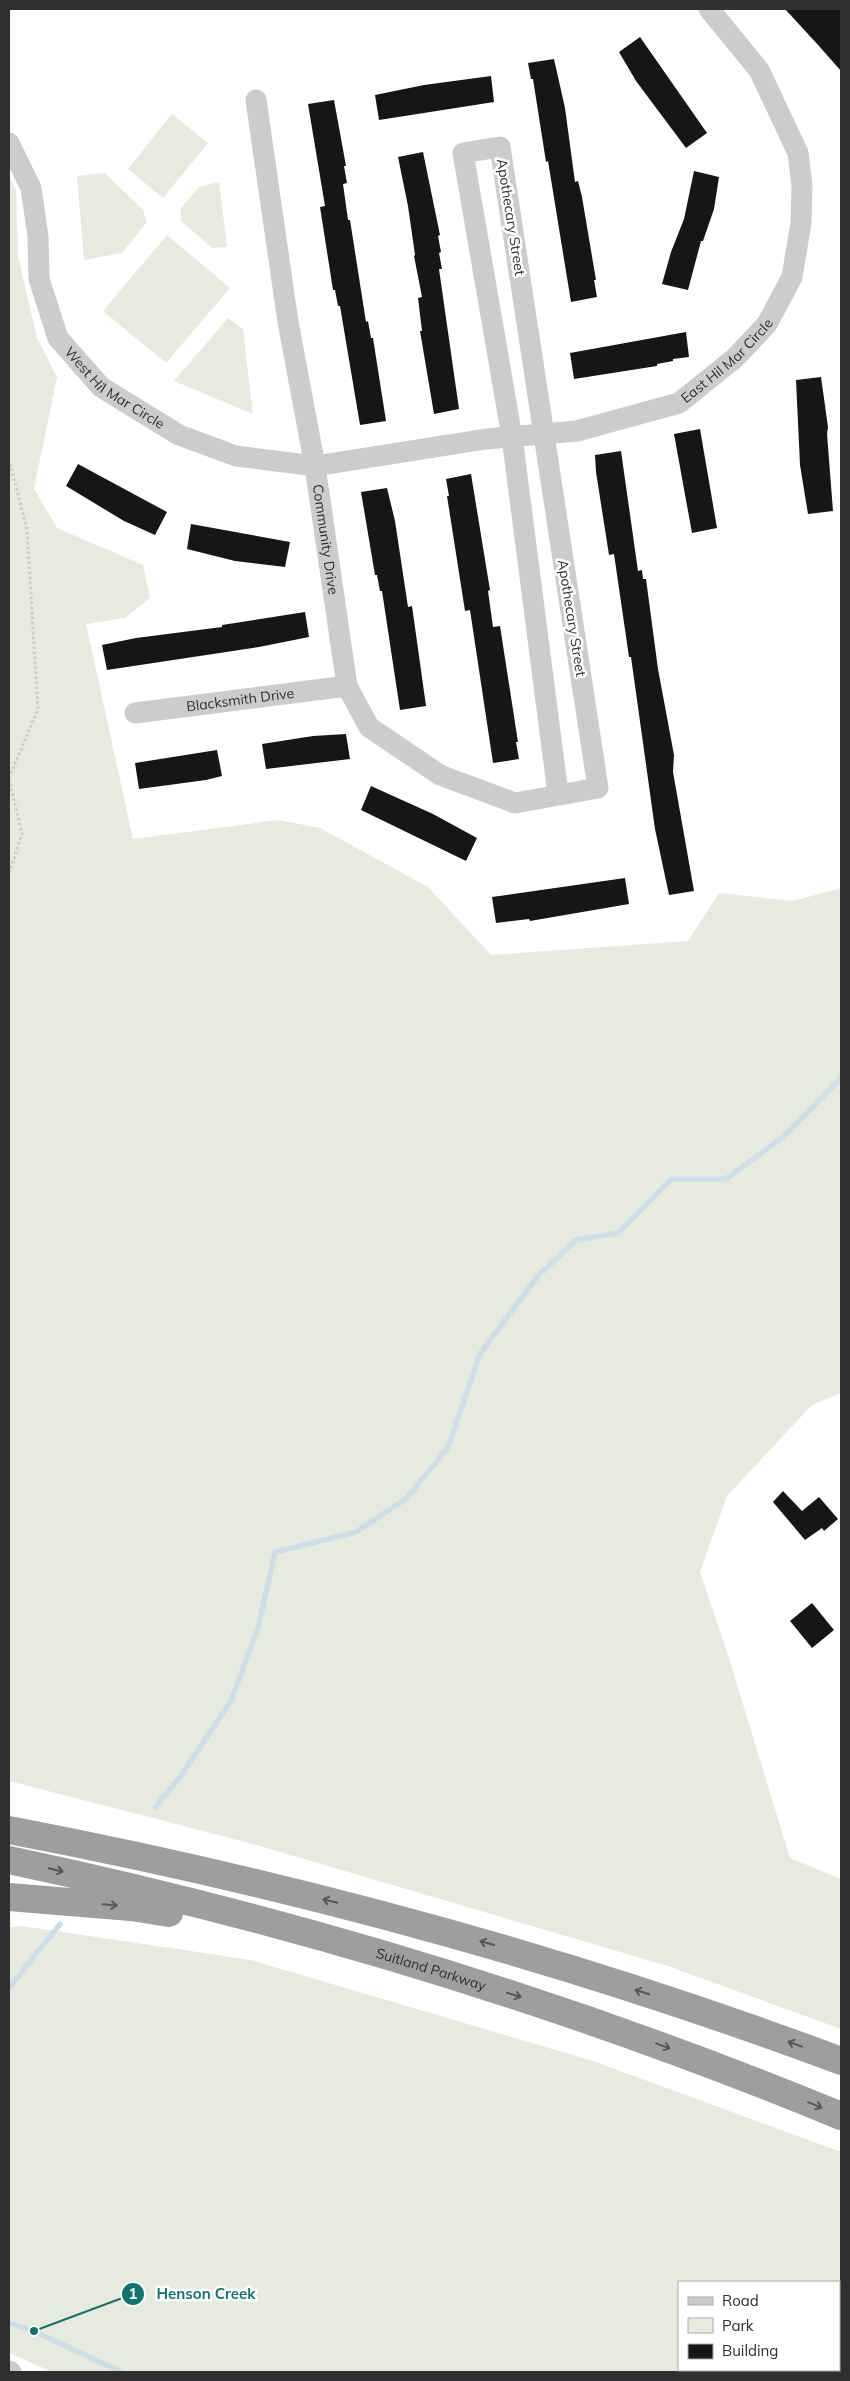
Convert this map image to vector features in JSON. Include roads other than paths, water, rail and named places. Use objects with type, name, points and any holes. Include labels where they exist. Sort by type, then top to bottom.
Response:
[{"type":"highway","points":[[9,1814],[96,1831],[194,1868]]},
{"type":"highway","points":[[9,1830],[194,1868],[336,1902],[520,1953],[709,2014],[841,2061]]},
{"type":"highway","name":"Suitland Parkway","points":[[9,1860],[176,1898],[350,1945],[584,2018],[691,2057],[841,2116]]},
{"type":"highway","points":[[9,1897],[154,1910],[243,1930],[350,1945]]},
{"type":"street","name":"East Hil Mar Circle","points":[[314,466],[512,437],[577,431],[679,403],[735,358],[767,324],[792,278],[801,223],[802,186],[798,153],[759,70],[708,9]]},
{"type":"street","name":"Community Drive","points":[[256,100],[288,322],[314,466],[347,686],[369,727],[440,775],[515,803],[598,788]]},
{"type":"street","name":"West Hil Mar Circle","points":[[9,143],[31,188],[38,236],[39,279],[58,338],[101,387],[179,435],[236,456],[314,466]]},
{"type":"street","name":"Apothecary Street","points":[[558,794],[512,437],[463,153],[500,147],[598,788]]},
{"type":"street","name":"Blacksmith Drive","points":[[135,713],[347,686]]},
{"type":"waterway","points":[[155,1807],[180,1777],[231,1701],[258,1628],[275,1552],[356,1532],[407,1498],[448,1447],[480,1354],[537,1277],[576,1240],[618,1233],[671,1179],[726,1179],[783,1137],[841,1078]]},
{"type":"waterway","points":[[9,1988],[60,1924]]},
{"type":"waterway","points":[[9,2323],[34,2331],[121,2372]]},
{"type":"place","name":"Henson Creek","points":[[34,2331]]}]
